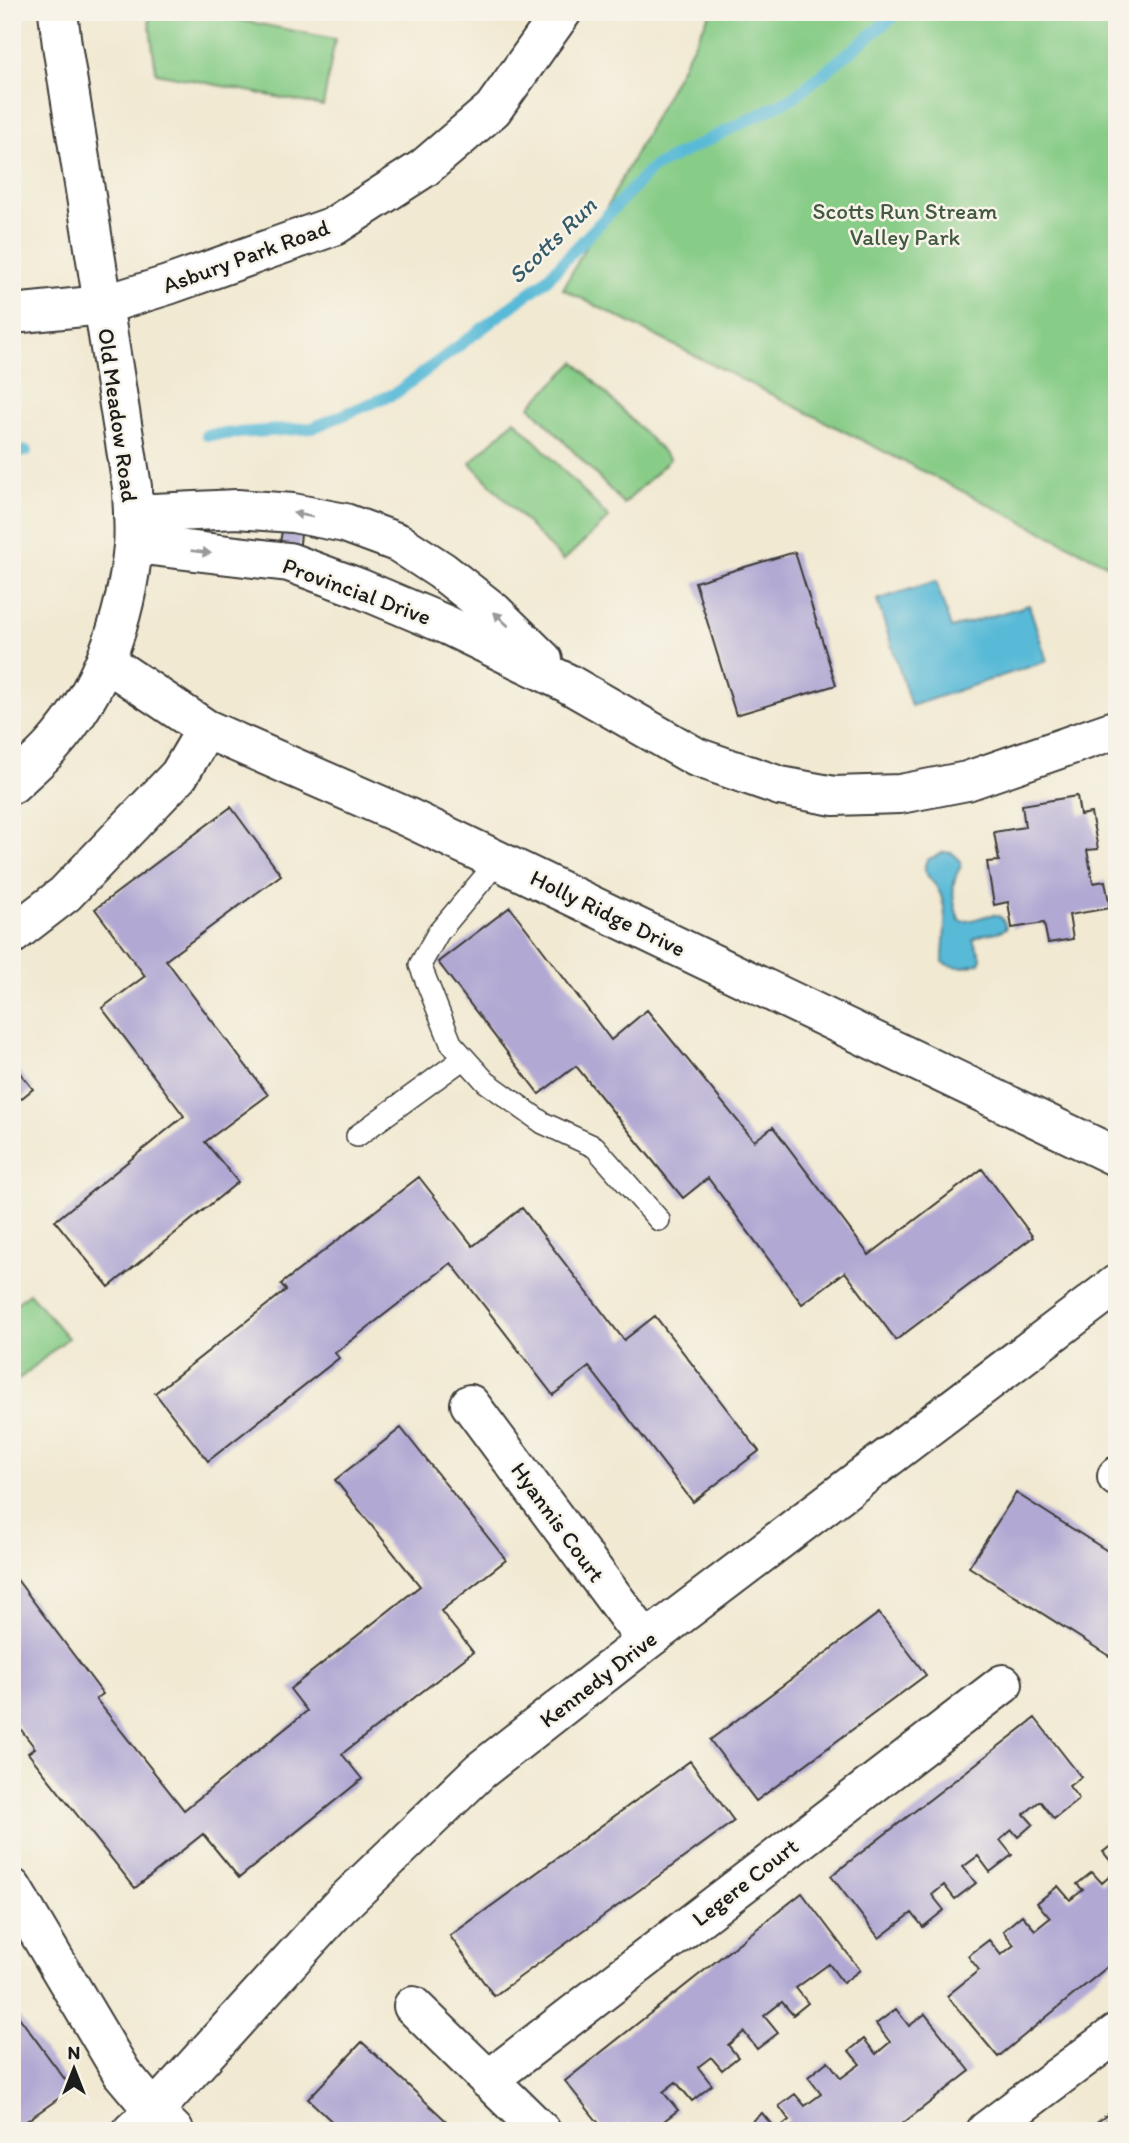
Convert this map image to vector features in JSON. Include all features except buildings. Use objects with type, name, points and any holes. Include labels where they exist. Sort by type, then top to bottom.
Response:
[{"type":"street","name":"Old Meadow Road","points":[[12,784],[52,746],[80,708],[106,662],[125,606],[133,529],[132,487],[58,12]]},
{"type":"street","name":"Asbury Park Road","points":[[12,314],[103,305],[169,285],[334,226],[424,168],[493,109],[562,12]]},
{"type":"street","name":"Provincial Drive","points":[[133,529],[237,509],[293,513],[345,523],[399,543],[442,571],[494,612],[567,683]]},
{"type":"street","name":"Provincial Drive","points":[[133,529],[289,562],[359,588],[449,626],[567,683],[696,757],[780,786],[834,796],[900,794],[967,780],[1117,729]]},
{"type":"street","name":"Holly Ridge Drive","points":[[106,662],[206,729],[407,817],[1117,1157]]},
{"type":"street","points":[[12,935],[65,894],[180,775],[206,729]]},
{"type":"street","name":"Kennedy Drive","points":[[153,2124],[340,1906],[480,1771],[1117,1284]]},
{"type":"street","name":"Hyannis Court","points":[[470,1404],[646,1642]]},
{"type":"street","name":"Legere Court","points":[[488,2080],[1003,1684]]},
{"type":"street","points":[[12,1888],[153,2124]]},
{"type":"street","points":[[413,2006],[541,2131]]},
{"type":"street","points":[[986,2131],[1117,2033]]},
{"type":"lane","points":[[498,860],[438,933],[420,965],[451,1043],[486,1082],[543,1123],[595,1147],[659,1220]]},
{"type":"lane","points":[[357,1136],[464,1058]]},
{"type":"green space","points":[[148,12],[200,12],[335,39],[323,106],[156,73]]},
{"type":"green space","name":"Scotts Run Stream Valley Park","points":[[711,12],[1117,12],[1117,556],[1112,567],[563,289]]},
{"type":"green space","points":[[575,362],[670,459],[624,504],[530,406]]},
{"type":"green space","points":[[515,420],[609,518],[563,561],[470,463]]},
{"type":"green space","points":[[29,1293],[68,1338],[12,1385],[12,1307]]},
{"type":"water","points":[[936,581],[951,628],[1029,605],[1047,661],[911,706],[877,600]]},
{"type":"water","points":[[944,852],[952,853],[961,861],[953,893],[960,921],[994,915],[1003,920],[1006,928],[973,940],[981,956],[980,963],[966,967],[943,962],[944,906],[938,889],[925,869],[927,860]]},
{"type":"waterway","name":"Scotts Run","points":[[207,435],[312,428],[396,393],[544,282],[652,168],[794,97],[899,12]]},
{"type":"waterway","name":"Scotts Run","points":[[12,454],[26,451]]}]
